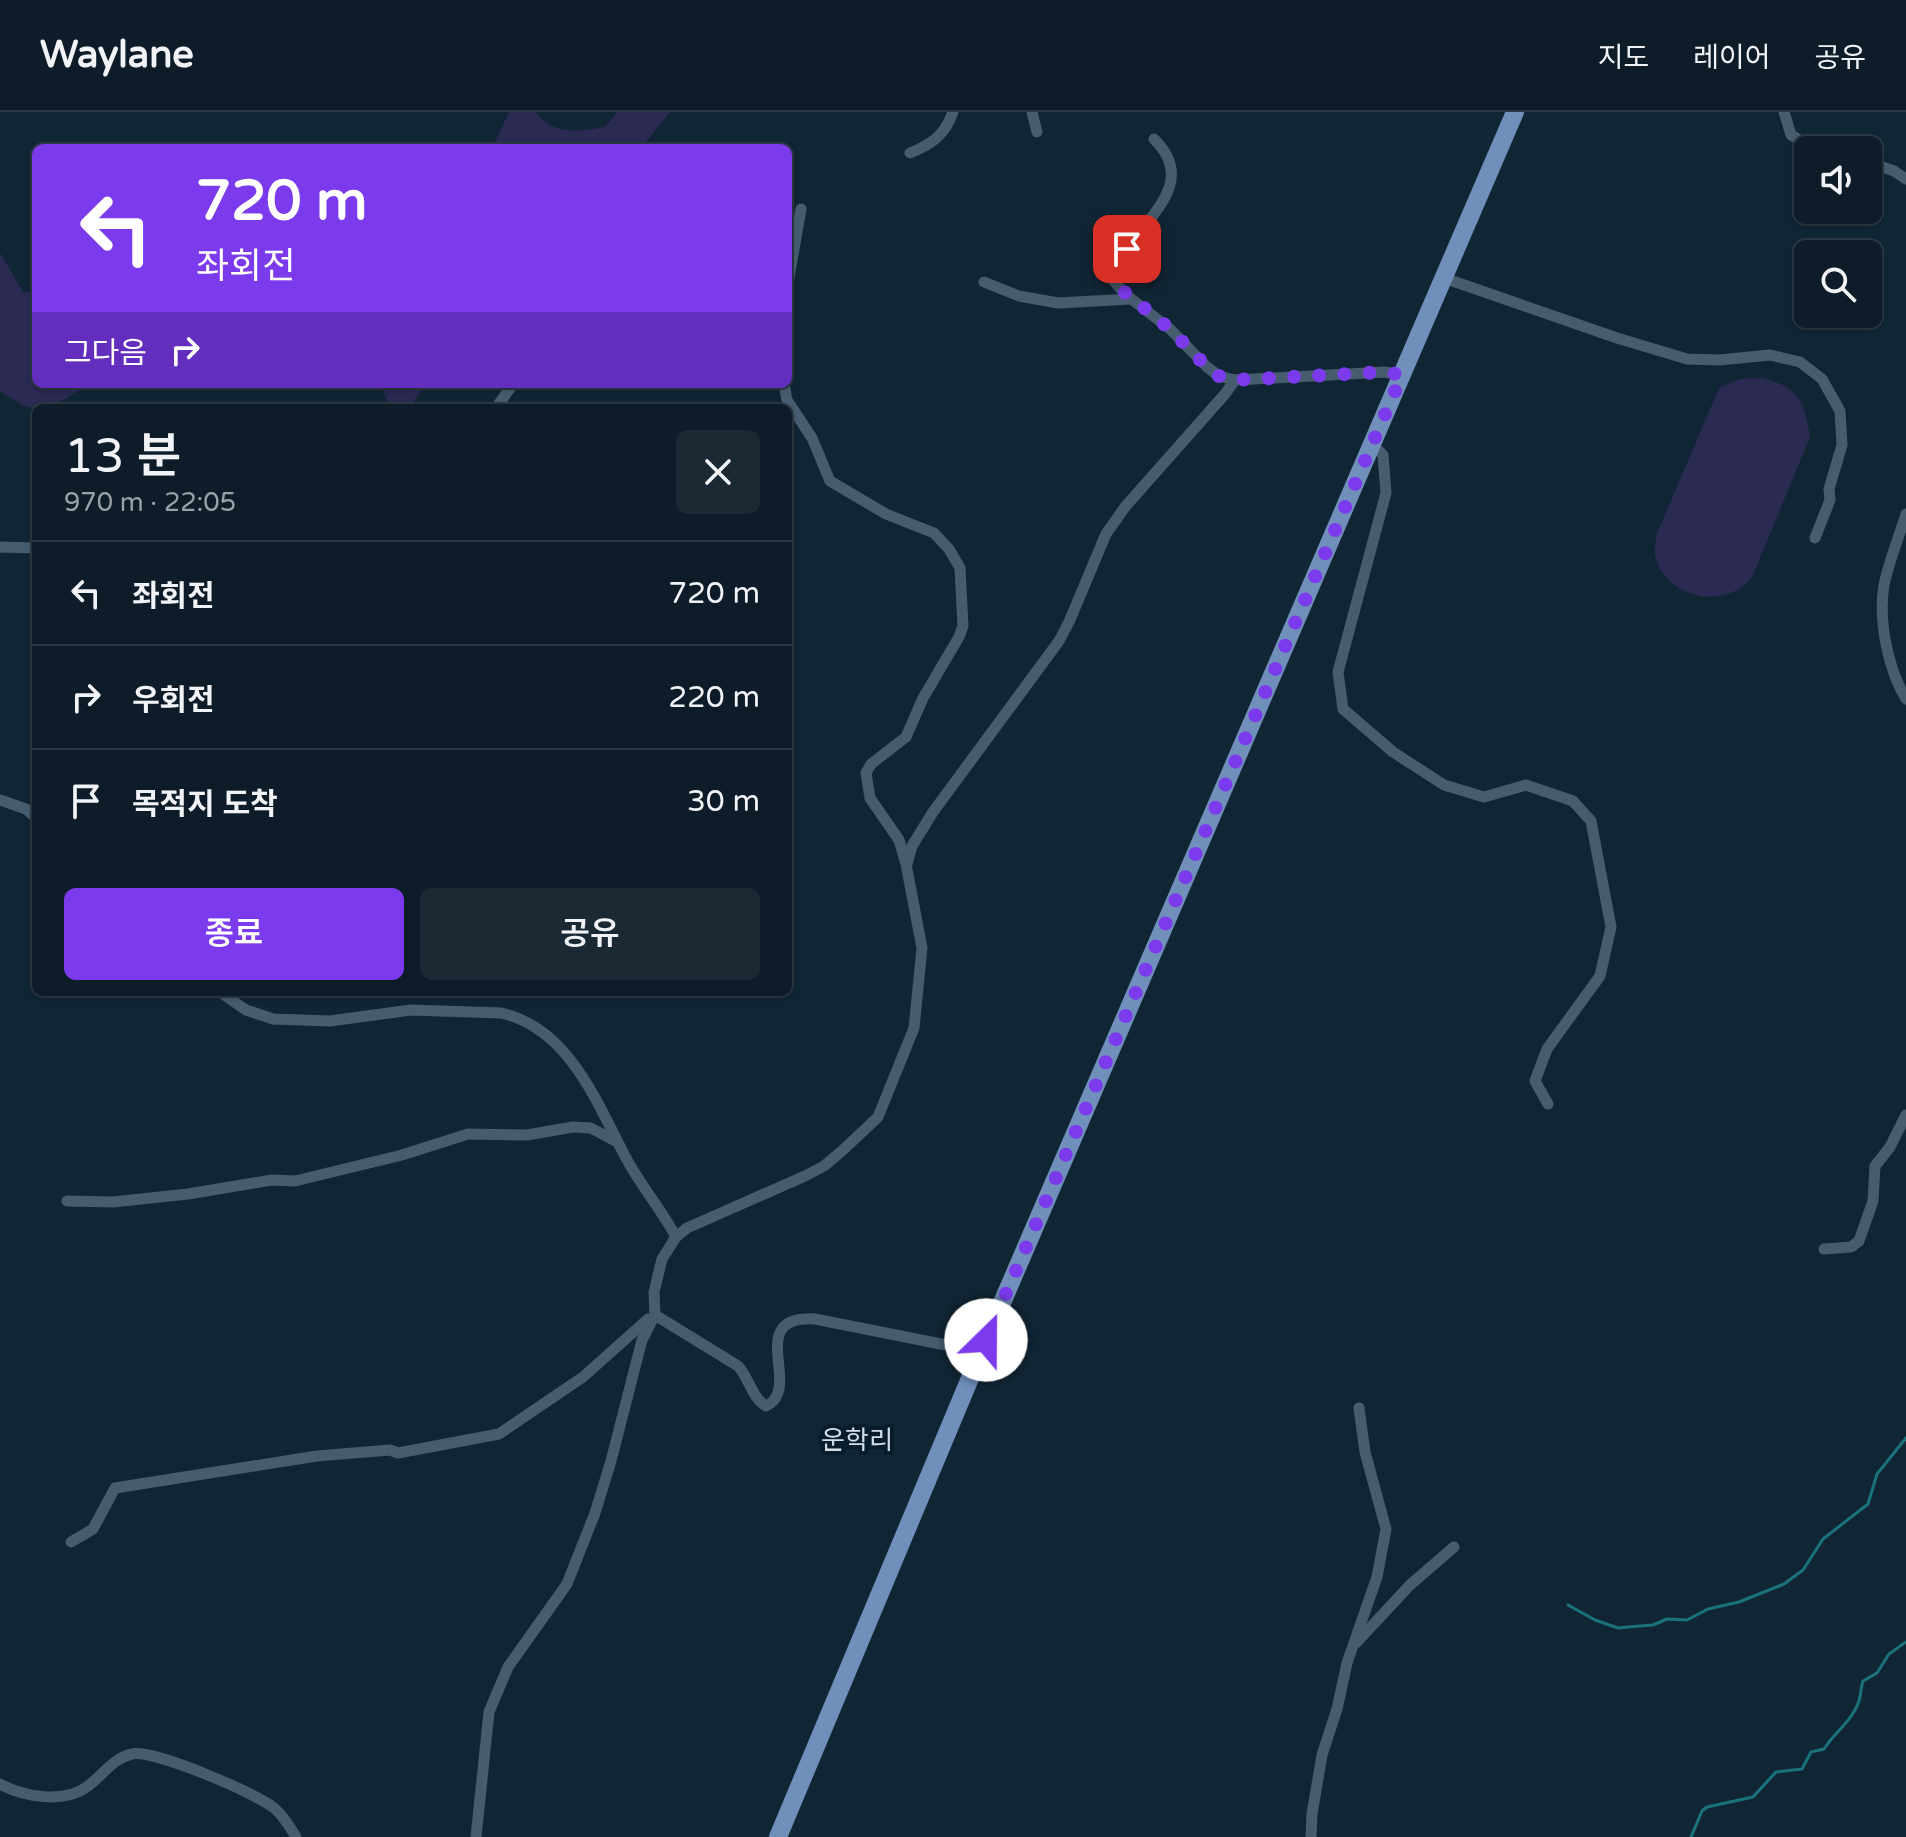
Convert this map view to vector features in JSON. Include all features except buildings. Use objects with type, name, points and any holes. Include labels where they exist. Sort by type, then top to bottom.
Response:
[{"type":"main road","points":[[778,1837],[981,1354],[1515,112]]},
{"type":"street","points":[[910,153],[942,135],[953,112]]},
{"type":"street","points":[[1032,112],[1037,132]]},
{"type":"street","points":[[1784,112],[1794,137]]},
{"type":"street","points":[[1154,139],[1170,159],[1171,178],[1157,211],[1119,258],[1115,269],[1113,280],[1132,299],[1170,329],[1219,376],[1235,380],[1385,372],[1402,375]]},
{"type":"street","points":[[1882,167],[1906,179]]},
{"type":"street","points":[[792,260],[801,209]]},
{"type":"street","points":[[1444,278],[1687,359],[1719,360],[1770,355],[1800,362],[1822,379],[1840,411],[1842,445],[1829,489],[1830,500],[1815,538]]},
{"type":"street","points":[[984,282],[1019,296],[1058,303],[1132,299]]},
{"type":"street","points":[[906,864],[912,846],[933,812],[1059,641],[1106,534],[1125,507],[1235,380]]},
{"type":"street","points":[[476,1837],[493,1698],[508,1667],[567,1584],[595,1513],[642,1340],[655,1315],[653,1306],[662,1259],[676,1237],[687,1228],[824,1166],[878,1117],[914,1028],[922,948],[899,840],[870,798],[866,773],[871,764],[906,737],[923,698],[959,637],[963,626],[960,568],[949,549],[934,533],[886,514],[830,481],[812,438],[792,408]]},
{"type":"street","points":[[1372,444],[1383,455],[1386,493],[1338,672],[1343,709],[1393,752],[1444,785],[1484,797],[1526,785],[1573,801],[1591,821],[1611,927],[1600,976],[1547,1049],[1535,1081],[1548,1104]]},
{"type":"street","points":[[1906,514],[1888,567],[1883,603],[1894,672],[1906,699]]},
{"type":"street","points":[[0,547],[32,548]]},
{"type":"street","points":[[0,800],[26,809],[32,814]]},
{"type":"street","points":[[226,996],[246,1010],[273,1019],[330,1021],[411,1010],[514,1016],[554,1041],[566,1055],[592,1091],[635,1174],[676,1237]]},
{"type":"street","points":[[1824,1249],[1851,1247],[1859,1241],[1873,1201],[1875,1166],[1890,1147],[1906,1115]]},
{"type":"street","points":[[67,1201],[113,1202],[272,1180],[295,1181],[427,1148],[468,1134],[527,1135],[573,1127],[591,1128],[620,1144]]},
{"type":"street","points":[[655,1315],[738,1366],[755,1396],[766,1406],[778,1397],[781,1390],[775,1349],[777,1339],[789,1323],[797,1320],[815,1319],[981,1354]]},
{"type":"street","points":[[71,1542],[93,1529],[115,1488],[317,1456],[390,1450],[398,1453],[499,1434],[583,1377],[655,1315]]},
{"type":"street","points":[[1311,1837],[1322,1755],[1353,1646],[1377,1577],[1386,1529],[1365,1452],[1359,1408]]},
{"type":"street","points":[[1353,1646],[1410,1585],[1454,1547]]},
{"type":"street","points":[[0,1784],[30,1795],[66,1795],[78,1792],[113,1763],[140,1753],[189,1768],[257,1797],[274,1808],[296,1837]]},
{"type":"shaded area","points":[[509,112],[536,112],[559,129],[577,131],[605,127],[617,112],[670,112],[644,144],[494,144]]},
{"type":"shaded area","points":[[0,253],[23,292],[32,292],[32,388],[83,388],[62,401],[32,404],[32,408],[0,391]]},
{"type":"shaded area","points":[[1760,378],[1783,385],[1797,397],[1802,404],[1810,437],[1753,575],[1742,587],[1729,594],[1714,597],[1698,595],[1671,582],[1661,570],[1655,555],[1656,536],[1719,388],[1740,379]]},
{"type":"shaded area","points":[[382,388],[422,388],[412,404],[388,404]]},
{"type":"waterway","points":[[1568,1605],[1618,1628],[1653,1625],[1667,1619],[1687,1620],[1708,1609],[1739,1602],[1784,1584],[1803,1570],[1823,1539],[1868,1504],[1877,1474],[1906,1438]]},
{"type":"waterway","points":[[1691,1837],[1702,1811],[1707,1807],[1753,1797],[1776,1772],[1802,1769],[1811,1752],[1824,1749],[1853,1714],[1863,1681],[1877,1673],[1889,1654],[1906,1642]]},
{"type":"district","name":"운학리","points":[[857,1440]]},
{"type":"route","points":[[986,1340],[1402,375],[1385,372],[1263,380],[1235,380],[1219,376],[1170,329],[1117,286],[1113,280],[1115,269],[1127,249]]}]
